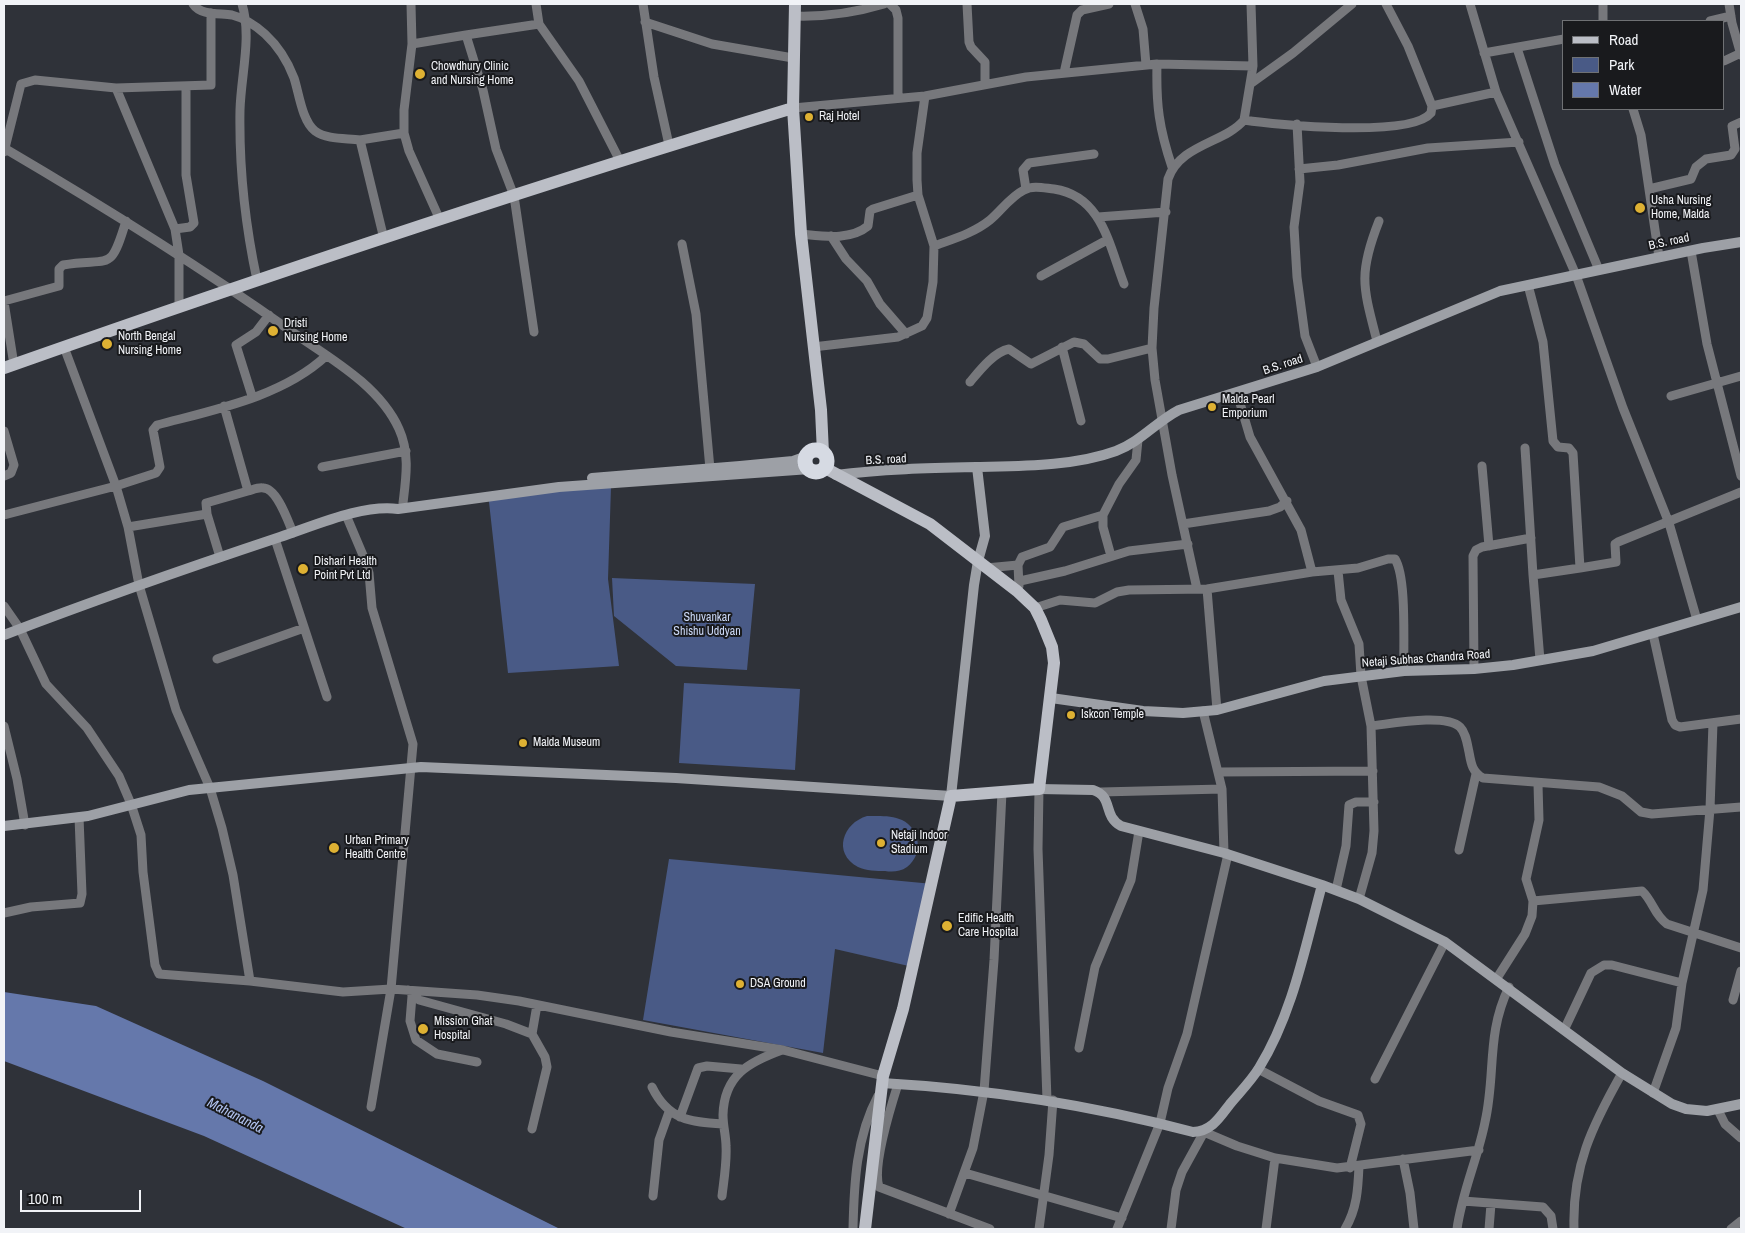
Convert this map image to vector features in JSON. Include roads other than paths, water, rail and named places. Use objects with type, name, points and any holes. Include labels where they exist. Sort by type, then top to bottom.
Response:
[{"type":"main road","points":[[795,10],[793,108],[800,234],[819,406],[816,408],[821,465],[945,537],[982,564],[1019,586],[1035,608],[1052,647],[1054,663],[1039,789],[952,796],[903,1009],[882,1083],[865,1229]]},
{"type":"main road","points":[[9,367],[232,288],[669,145],[793,108]]},
{"type":"street","points":[[193,4],[203,11],[233,15],[247,21],[264,34],[280,51],[293,76],[306,117],[315,131],[327,136],[360,140],[404,134]]},
{"type":"street","points":[[242,4],[247,21],[240,107],[240,158],[245,207],[257,280]]},
{"type":"street","points":[[411,4],[412,44],[404,110],[404,134],[409,151],[440,220]]},
{"type":"street","points":[[536,4],[539,24],[579,81],[620,161]]},
{"type":"street","points":[[643,4],[654,77],[669,145]]},
{"type":"street","points":[[795,10],[822,17],[853,13],[884,4]]},
{"type":"street","points":[[890,4],[896,10],[898,18],[898,98]]},
{"type":"street","points":[[967,4],[969,42],[971,48],[985,62],[985,84]]},
{"type":"street","points":[[1064,73],[1077,15],[1082,10],[1109,4]]},
{"type":"street","points":[[1135,4],[1143,29],[1146,65]]},
{"type":"street","points":[[1172,167],[1208,141],[1235,128],[1244,120],[1253,66],[1251,4]]},
{"type":"street","points":[[1250,84],[1293,53],[1352,4]]},
{"type":"street","points":[[1244,120],[1278,124],[1382,128],[1422,121],[1431,113],[1432,106],[1408,46],[1386,4]]},
{"type":"street","points":[[1470,4],[1496,92],[1576,275],[1623,408],[1669,523],[1697,620]]},
{"type":"street","points":[[1603,4],[1603,20]]},
{"type":"street","points":[[1725,61],[1741,54],[1729,4]]},
{"type":"street","points":[[211,13],[212,82],[208,87],[116,88],[35,80],[24,82],[21,84],[4,150],[126,221],[232,288],[361,382],[382,402],[399,428],[406,451],[407,476],[403,503]]},
{"type":"street","points":[[1714,20],[1731,16]]},
{"type":"street","points":[[645,22],[719,46],[793,58]]},
{"type":"street","points":[[412,44],[539,24]]},
{"type":"street","points":[[466,35],[483,90],[496,149],[514,196],[534,332]]},
{"type":"street","points":[[1484,54],[1562,39]]},
{"type":"street","points":[[1517,48],[1555,165],[1599,270]]},
{"type":"street","points":[[1157,64],[1157,114],[1172,167],[1168,179],[1166,212],[1154,308],[1152,348],[1162,419],[1196,589]]},
{"type":"street","points":[[793,108],[926,96],[985,84],[1064,73],[1146,65],[1253,66]]},
{"type":"street","points":[[116,88],[174,229],[178,254],[179,307]]},
{"type":"street","points":[[174,229],[190,227],[194,223],[186,167],[186,88]]},
{"type":"street","points":[[1432,106],[1496,92]]},
{"type":"street","points":[[813,347],[906,334],[922,326],[927,318],[933,282],[934,246],[918,195],[917,153],[926,96]]},
{"type":"street","points":[[1633,110],[1641,135],[1659,257]]},
{"type":"street","points":[[1649,189],[1691,179],[1696,167],[1706,159],[1731,155],[1734,149],[1732,126],[1741,122]]},
{"type":"street","points":[[1297,124],[1299,199],[1294,227],[1300,312],[1306,336],[1318,367]]},
{"type":"street","points":[[360,140],[384,239]]},
{"type":"street","points":[[1299,169],[1338,165],[1420,149],[1518,142]]},
{"type":"street","points":[[1026,189],[1023,170],[1029,163],[1094,154]]},
{"type":"street","points":[[934,246],[969,233],[988,222],[1015,195],[1026,189],[1039,187],[1066,191],[1089,204],[1098,217],[1124,284]]},
{"type":"street","points":[[800,234],[831,236],[855,233],[865,228],[870,211],[918,195]]},
{"type":"street","points":[[1098,217],[1166,212]]},
{"type":"street","points":[[1377,342],[1364,281],[1367,250],[1379,220]]},
{"type":"street","points":[[9,367],[4,301],[59,286],[59,269],[63,265],[106,261],[117,250],[126,221]]},
{"type":"street","points":[[831,236],[846,258],[867,281],[880,304],[906,334]]},
{"type":"street","points":[[1042,276],[1107,240]]},
{"type":"street","name":"B.S. road","points":[[821,465],[1027,467],[1115,451],[1138,440],[1162,419],[1179,410],[1318,367],[1500,291],[1659,257],[1741,242]]},
{"type":"street","points":[[682,244],[696,314],[710,469]]},
{"type":"street","points":[[1691,251],[1696,286],[1717,382],[1741,476]]},
{"type":"street","points":[[1528,285],[1543,342],[1554,441],[1558,447],[1569,448],[1572,454],[1580,568]]},
{"type":"street","points":[[252,396],[236,345],[256,332],[269,315]]},
{"type":"street","points":[[970,382],[980,369],[1004,350],[1010,349],[1031,364],[1062,346],[1080,342],[1100,359],[1108,359],[1152,348]]},
{"type":"street","points":[[1062,346],[1081,422]]},
{"type":"street","points":[[64,347],[116,486],[128,527],[139,585],[176,710],[210,788],[233,875],[250,981]]},
{"type":"street","points":[[4,515],[116,486],[159,471],[154,427],[224,406],[290,382],[312,369],[326,356]]},
{"type":"street","points":[[1671,396],[1741,376]]},
{"type":"street","points":[[1237,393],[1250,437],[1287,501],[1301,530],[1312,572]]},
{"type":"street","points":[[224,406],[248,491]]},
{"type":"street","points":[[4,431],[14,465],[11,473],[4,476]]},
{"type":"street","points":[[1111,556],[1103,527],[1103,515],[1114,492],[1136,460],[1138,440]]},
{"type":"street","points":[[1525,448],[1540,660]]},
{"type":"street","points":[[322,467],[406,451]]},
{"type":"street","points":[[392,508],[403,503],[447,494],[522,484],[710,469],[793,460],[821,465]]},
{"type":"street","points":[[4,635],[139,585],[346,515],[559,487],[821,465]]},
{"type":"street","points":[[1482,466],[1489,546]]},
{"type":"street","points":[[4,826],[78,818],[168,794],[210,788],[421,767],[664,777],[952,796],[985,536],[977,468]]},
{"type":"street","points":[[220,557],[206,514],[206,503],[208,501],[264,488],[271,490],[293,532]]},
{"type":"street","points":[[1533,575],[1616,562],[1615,544],[1618,542],[1669,523],[1741,492]]},
{"type":"street","points":[[1183,524],[1269,511],[1280,507],[1287,501]]},
{"type":"street","points":[[128,527],[206,514]]},
{"type":"street","points":[[346,515],[365,560],[369,574],[372,608],[410,726],[413,744],[391,989],[371,1107]]},
{"type":"street","points":[[1103,515],[1063,527],[1050,547],[1022,557],[1018,565],[1019,586],[1111,556],[1152,547],[1188,544]]},
{"type":"street","points":[[1474,669],[1473,556],[1476,550],[1489,546],[1532,538]]},
{"type":"street","points":[[275,539],[327,697]]},
{"type":"street","points":[[1035,608],[1060,600],[1095,603],[1117,592],[1129,590],[1207,589],[1312,572],[1338,571],[1395,559],[1399,566],[1401,581],[1404,671]]},
{"type":"street","points":[[982,564],[1018,565]]},
{"type":"street","points":[[1338,571],[1341,600],[1359,644],[1361,676],[1371,726],[1374,802],[1372,853],[1359,899]]},
{"type":"street","points":[[1207,589],[1217,710]]},
{"type":"street","points":[[4,606],[20,629],[46,684],[87,728],[118,776],[131,804],[141,835],[143,872],[156,972],[168,975],[250,981],[342,992],[391,989],[410,993],[476,995],[537,1004],[671,1032],[783,1050],[882,1083],[984,1091],[1050,1100],[1193,1132],[1204,1132],[1237,1146],[1275,1158],[1314,1165],[1354,1167],[1479,1150]]},
{"type":"street","name":"Netaji Subhas Chandra Road","points":[[1051,698],[1142,711],[1217,710],[1284,691],[1361,676],[1404,671],[1474,669],[1594,651],[1741,607]]},
{"type":"street","points":[[216,659],[304,628]]},
{"type":"street","points":[[1653,634],[1672,720],[1675,725],[1741,719]]},
{"type":"street","points":[[1117,1229],[1160,1124],[1168,1088],[1187,1034],[1226,853],[1222,789],[1203,711]]},
{"type":"street","points":[[1371,726],[1424,720],[1454,723],[1460,727],[1466,737],[1472,766],[1476,774],[1483,778],[1610,790],[1622,796],[1641,812],[1652,814],[1741,807]]},
{"type":"street","points":[[1653,1093],[1676,1028],[1682,983],[1703,890],[1710,809],[1713,722]]},
{"type":"street","points":[[4,726],[18,779],[25,824]]},
{"type":"street","points":[[1219,772],[1373,771]]},
{"type":"street","points":[[1459,850],[1476,774]]},
{"type":"street","points":[[1497,978],[1525,934],[1532,916],[1533,901],[1526,879],[1539,820],[1538,784]]},
{"type":"street","points":[[1039,1229],[1044,1197],[1050,1100],[1038,849],[1039,789],[1092,790],[1101,792],[1222,789]]},
{"type":"street","points":[[949,1214],[973,1148],[984,1091],[994,960],[1002,792]]},
{"type":"street","points":[[1101,792],[1107,801],[1108,814],[1112,821],[1121,826],[1226,853],[1336,890],[1359,899],[1445,942],[1565,1028],[1622,1073],[1672,1104],[1686,1109],[1718,1110],[1741,1104]]},
{"type":"street","points":[[1336,890],[1346,846],[1348,805],[1356,802],[1374,802]]},
{"type":"street","points":[[4,913],[51,904],[80,903],[82,894],[78,818]]},
{"type":"street","points":[[1079,1048],[1095,967],[1131,880],[1139,830]]},
{"type":"street","points":[[1171,1229],[1176,1190],[1182,1172],[1204,1132],[1215,1124],[1258,1069],[1276,1036],[1292,996],[1322,885]]},
{"type":"street","points":[[1533,901],[1642,891],[1648,896],[1661,919],[1693,934],[1741,948]]},
{"type":"street","points":[[1375,1078],[1445,942]]},
{"type":"street","points":[[1565,1028],[1590,973],[1596,968],[1612,966],[1682,983]]},
{"type":"street","points":[[1733,1000],[1741,970]]},
{"type":"street","points":[[1457,1229],[1486,1120],[1493,1031],[1499,1007],[1509,987]]},
{"type":"street","points":[[410,993],[419,1000],[506,1024],[532,1034]]},
{"type":"street","points":[[410,993],[410,1021],[416,1040],[437,1054],[477,1062]]},
{"type":"street","points":[[532,1129],[546,1067],[545,1057],[532,1034],[537,1004]]},
{"type":"street","points":[[722,1196],[726,1147],[724,1124],[726,1097],[732,1082],[741,1069],[758,1059],[783,1050]]},
{"type":"street","points":[[680,1117],[698,1068],[707,1066],[741,1069]]},
{"type":"street","points":[[1258,1069],[1319,1101],[1358,1114],[1361,1124],[1354,1167],[1354,1210],[1346,1229]]},
{"type":"street","points":[[1574,1229],[1573,1206],[1576,1176],[1584,1147],[1598,1114],[1622,1073]]},
{"type":"street","points":[[853,1229],[856,1166],[867,1122],[882,1083]]},
{"type":"street","points":[[898,1084],[882,1145],[878,1184],[881,1188],[949,1214],[971,1226],[990,1229]]},
{"type":"street","points":[[652,1087],[657,1098],[670,1112],[680,1117],[702,1122],[724,1124]]},
{"type":"street","points":[[1718,1110],[1725,1124],[1741,1138]]},
{"type":"street","points":[[653,1196],[659,1140],[670,1112]]},
{"type":"street","points":[[1266,1229],[1275,1158]]},
{"type":"street","points":[[1403,1159],[1410,1193],[1414,1229]]},
{"type":"street","points":[[965,1173],[1122,1218]]},
{"type":"street","points":[[1463,1202],[1543,1207],[1549,1212],[1553,1229]]},
{"type":"street","points":[[1489,1229],[1491,1204]]},
{"type":"street","points":[[1731,1229],[1741,1221]]},
{"type":"water","name":"Mahananda","points":[[4,992],[96,1006],[263,1081],[560,1229],[407,1229],[204,1136],[4,1061]]},
{"type":"place","name":"Chowdhury Clinic and Nursing Home","points":[[420,74]]},
{"type":"place","name":"Raj Hotel","points":[[809,117]]},
{"type":"place","name":"Usha Nursing Home, Malda","points":[[1640,208]]},
{"type":"place","name":"Dristi Nursing Home","points":[[273,331]]},
{"type":"place","name":"North Bengal Nursing Home","points":[[107,344]]},
{"type":"place","name":"Malda Pearl Emporium","points":[[1212,407]]},
{"type":"place","name":"Dishari Health Point Pvt Ltd","points":[[303,569]]},
{"type":"place","name":"Iskcon Temple","points":[[1071,715]]},
{"type":"place","name":"Malda Museum","points":[[523,743]]},
{"type":"place","name":"Netaji Indoor Stadium","points":[[881,843]]},
{"type":"place","name":"Urban Primary Health Centre","points":[[334,848]]},
{"type":"place","name":"Edific Health Care Hospital","points":[[947,926]]},
{"type":"place","name":"DSA Ground","points":[[740,984]]},
{"type":"place","name":"Mission Ghat Hospital","points":[[423,1029]]},
{"type":"park label","name":"Shuvankar Shishu Uddyan","points":[[707,625]]}]
